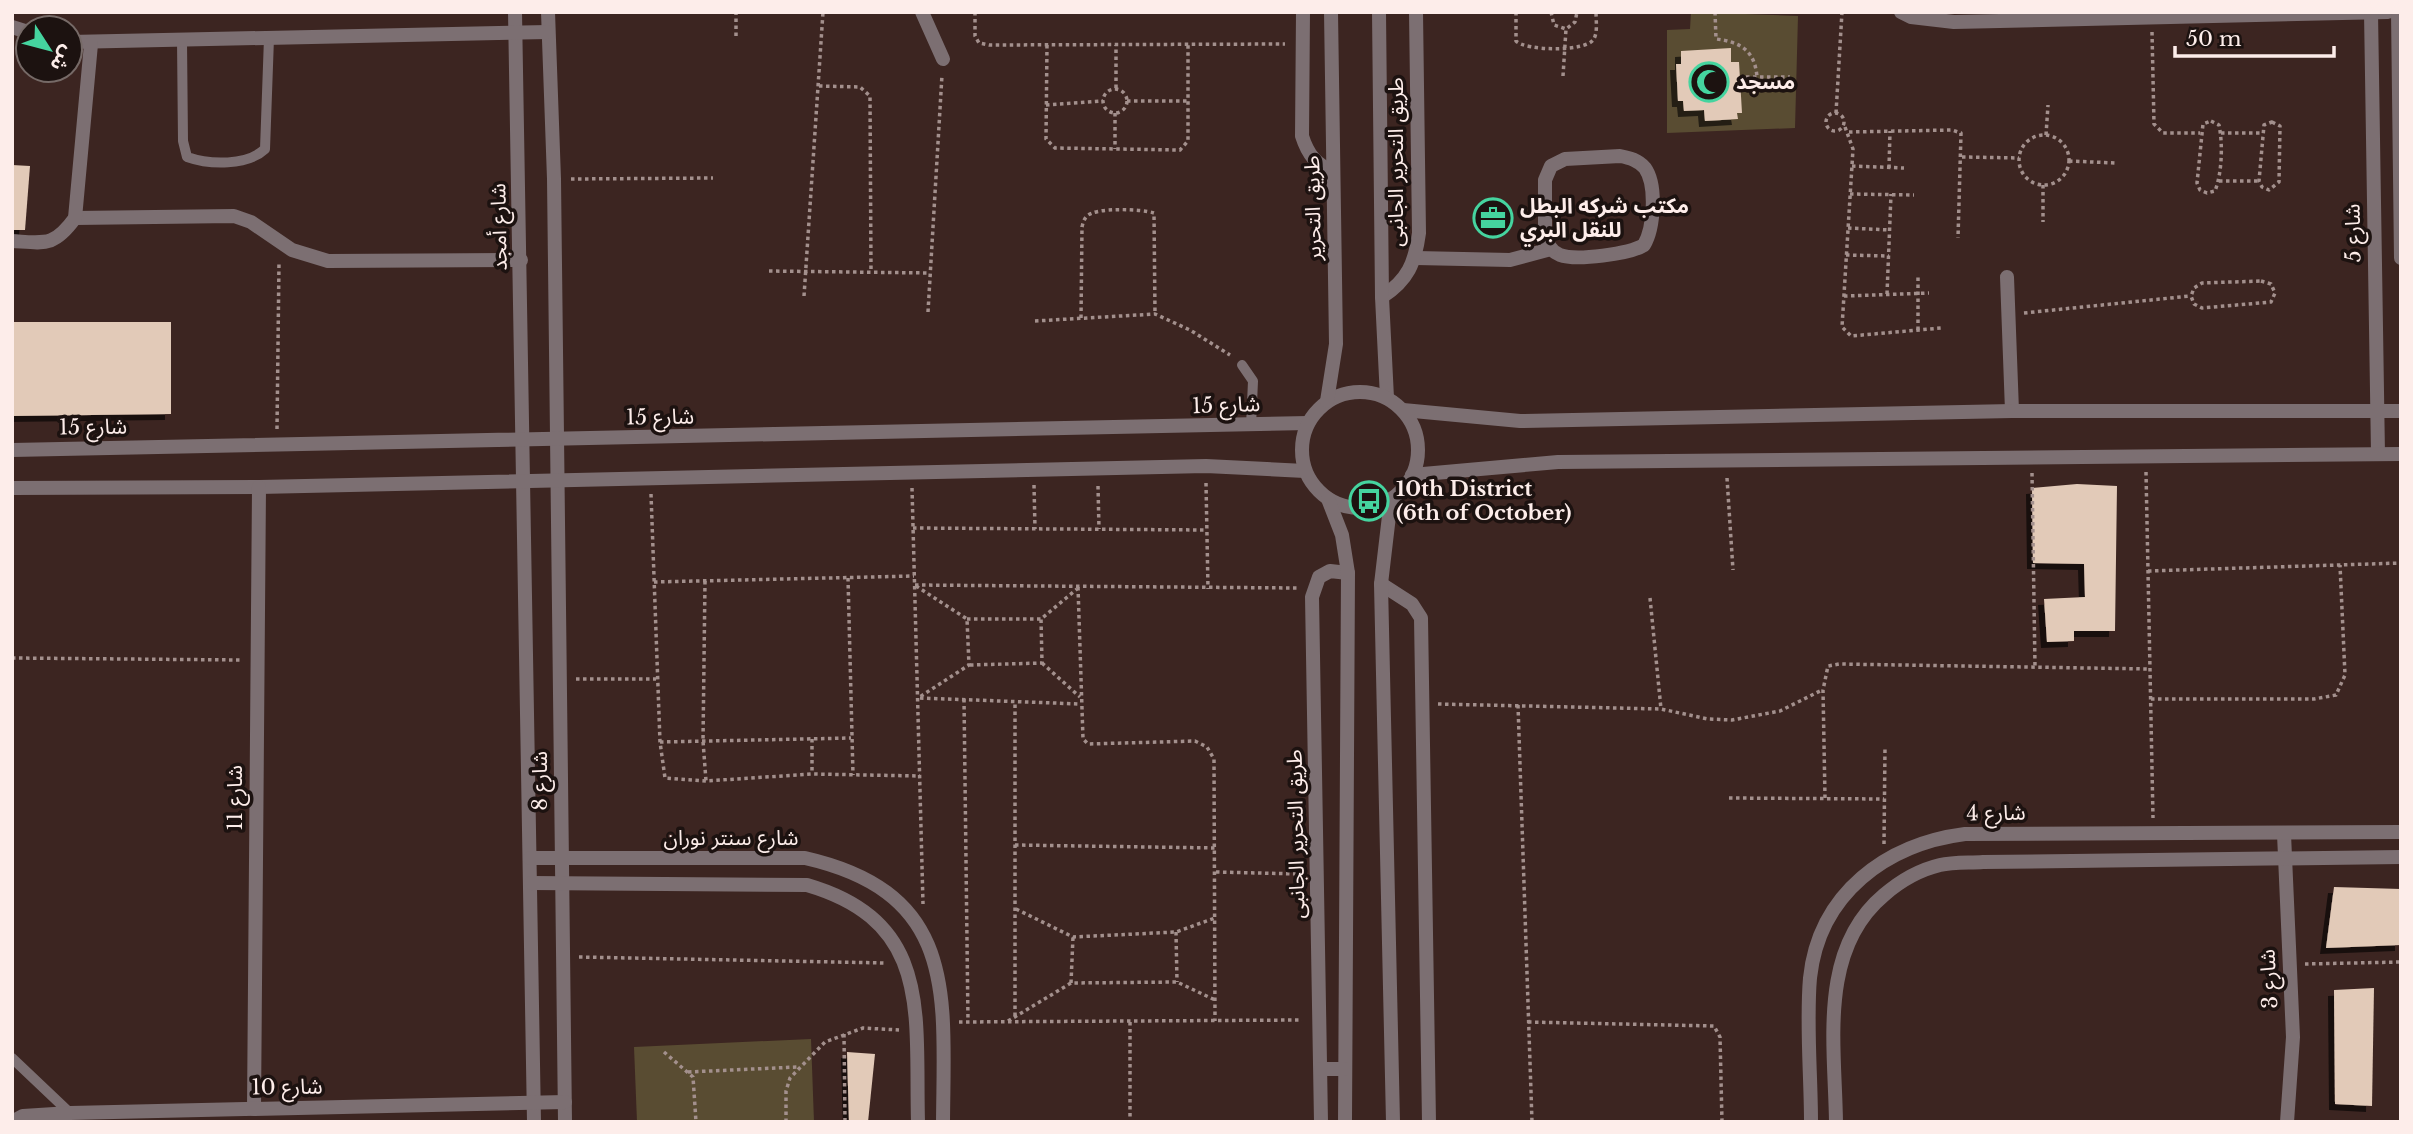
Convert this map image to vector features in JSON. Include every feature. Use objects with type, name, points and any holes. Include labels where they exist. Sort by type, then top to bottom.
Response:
[{"type":"street","name":"شارع أمجد","points":[[515,12],[524,440]]},
{"type":"street","points":[[548,12],[554,178],[557,440]]},
{"type":"street","points":[[922,12],[943,59]]},
{"type":"street","points":[[1303,12],[1302,136],[1307,152],[1318,165],[1333,172]]},
{"type":"street","name":"طريق التحرير","points":[[1327,401],[1336,344],[1331,12]]},
{"type":"street","points":[[1379,12],[1382,297],[1387,398]]},
{"type":"street","name":"طريق التحرير الجانبى","points":[[1382,297],[1402,281],[1416,258],[1419,233],[1416,12]]},
{"type":"street","points":[[1901,12],[1911,17],[1954,22],[2134,14],[2151,16],[2388,12]]},
{"type":"street","name":"شارع 5","points":[[2371,12],[2378,454]]},
{"type":"street","points":[[2398,12],[2401,258]]},
{"type":"street","points":[[84,43],[548,32]]},
{"type":"street","points":[[12,241],[48,244],[64,234],[75,218],[91,44]]},
{"type":"street","points":[[1416,258],[1510,260],[1551,249],[1569,257],[1625,253],[1644,245],[1651,226],[1651,185],[1638,161],[1620,156],[1565,159],[1550,166],[1545,180],[1545,220],[1546,242],[1551,249]]},
{"type":"street","points":[[75,218],[234,216],[251,222],[279,242],[307,256],[328,261],[522,260]]},
{"type":"street","points":[[2007,277],[2012,411]]},
{"type":"street","points":[[1356,391],[1387,398],[1402,410],[1415,429],[1418,452],[1412,475],[1391,499],[1365,508],[1340,505],[1328,499],[1315,487],[1305,471],[1301,447],[1308,423],[1327,401],[1356,391]]},
{"type":"street","points":[[1402,410],[1520,421],[2012,411],[2401,411]]},
{"type":"street","name":"شارع 15","points":[[12,450],[1308,423]]},
{"type":"street","name":"شارع 8","points":[[524,440],[534,1122]]},
{"type":"street","name":"شارع 8","points":[[557,440],[565,1122]]},
{"type":"street","points":[[1412,475],[1558,462],[2401,454]]},
{"type":"street","points":[[12,488],[259,487],[1206,466],[1305,471]]},
{"type":"street","name":"شارع 11","points":[[254,1109],[259,487]]},
{"type":"street","points":[[1328,499],[1342,535],[1348,573],[1345,1122]]},
{"type":"street","points":[[1391,499],[1381,584],[1393,1122]]},
{"type":"street","points":[[1313,588],[1319,577],[1330,571],[1348,573]]},
{"type":"street","points":[[1381,584],[1412,604],[1421,618],[1429,1122]]},
{"type":"street","name":"طريق التحرير الجانبى","points":[[1313,588],[1321,1122]]},
{"type":"street","name":"شارع 4","points":[[1811,1122],[1810,977],[1818,943],[1834,910],[1856,883],[1883,860],[1909,846],[1936,838],[1965,834],[2401,832]]},
{"type":"street","name":"شارع 3","points":[[2284,834],[2293,1037],[2287,1122]]},
{"type":"street","points":[[1836,1122],[1835,988],[1845,946],[1867,909],[1900,881],[1940,865],[2401,857]]},
{"type":"street","name":"شارع سنتر نوران","points":[[530,858],[805,858],[841,866],[874,883],[902,907],[924,937],[936,964],[943,993],[943,1122]]},
{"type":"street","points":[[531,883],[807,885],[838,894],[865,910],[888,933],[905,964],[915,995],[918,1122]]},
{"type":"street","points":[[1321,1069],[1344,1069]]},
{"type":"street","name":"شارع 10","points":[[12,1122],[23,1116],[71,1113],[137,1117],[254,1109],[565,1102]]},
{"type":"lane","points":[[182,41],[183,141],[187,157],[202,162],[254,159],[265,149],[269,38]]},
{"type":"lane","points":[[1242,365],[1253,381],[1251,426]]},
{"type":"lane","points":[[12,1058],[71,1113]]},
{"type":"path","points":[[736,12],[736,36]]},
{"type":"path","points":[[804,296],[824,12]]},
{"type":"path","points":[[975,12],[975,36],[979,43],[1188,46],[1301,43]]},
{"type":"path","points":[[1516,12],[1516,41],[1521,46],[1565,47],[1590,43],[1595,37],[1597,12]]},
{"type":"path","points":[[1551,12],[1555,25],[1566,29]]},
{"type":"path","points":[[1563,76],[1566,29],[1575,22],[1577,12]]},
{"type":"path","points":[[1715,12],[1716,39],[1730,41],[1748,49],[1756,65],[1757,77]]},
{"type":"path","points":[[1836,113],[1842,12]]},
{"type":"path","points":[[2151,16],[2154,124],[2163,133],[2200,132]]},
{"type":"path","points":[[1047,45],[1046,139],[1055,148],[1180,150],[1186,146],[1188,46]]},
{"type":"path","points":[[1116,45],[1116,89]]},
{"type":"path","points":[[928,312],[943,59]]},
{"type":"path","points":[[1746,77],[1790,77]]},
{"type":"path","points":[[818,86],[860,87],[870,96],[871,272]]},
{"type":"path","points":[[1116,89],[1126,95],[1126,108],[1115,113],[1109,112],[1103,101],[1105,95],[1116,89]]},
{"type":"path","points":[[1046,105],[1103,101]]},
{"type":"path","points":[[1127,102],[1188,101]]},
{"type":"path","points":[[2046,135],[2048,105]]},
{"type":"path","points":[[1115,113],[1115,149]]},
{"type":"path","points":[[1836,113],[1827,117],[1825,126],[1833,131],[1845,127]]},
{"type":"path","points":[[1836,113],[1843,118],[1853,149],[1842,327],[1851,336],[1941,328]]},
{"type":"path","points":[[2211,121],[2219,125],[2221,133],[2219,181],[2215,191],[2207,194],[2200,190],[2197,183],[2200,132],[2203,124],[2211,121]]},
{"type":"path","points":[[2219,181],[2259,181],[2269,190],[2279,182],[2280,126],[2272,122],[2264,125],[2262,133],[2259,181]]},
{"type":"path","points":[[1849,132],[1952,130],[1961,133],[1958,238]]},
{"type":"path","points":[[1889,131],[1889,168]]},
{"type":"path","points":[[2221,133],[2262,133]]},
{"type":"path","points":[[2038,135],[2046,135],[2060,140],[2069,153],[2069,161],[2064,176],[2051,184],[2043,185],[2023,173],[2019,158],[2025,144],[2038,135]]},
{"type":"path","points":[[1962,157],[2019,158]]},
{"type":"path","points":[[2069,161],[2116,163]]},
{"type":"path","points":[[1852,166],[1904,168]]},
{"type":"path","points":[[554,178],[712,178]]},
{"type":"path","points":[[2043,185],[2043,222]]},
{"type":"path","points":[[1850,194],[1914,195]]},
{"type":"path","points":[[1887,294],[1891,194]]},
{"type":"path","points":[[1081,318],[1082,227],[1087,216],[1096,212],[1144,210],[1154,214],[1155,314]]},
{"type":"path","points":[[1848,228],[1890,230]]},
{"type":"path","points":[[276,445],[279,242]]},
{"type":"path","points":[[1846,256],[1889,256]]},
{"type":"path","points":[[769,271],[930,273]]},
{"type":"path","points":[[1917,330],[1918,277]]},
{"type":"path","points":[[2261,281],[2271,284],[2275,293],[2271,302],[2261,306],[2202,309],[2194,304],[2191,296],[2194,288],[2202,283],[2261,281]]},
{"type":"path","points":[[1844,296],[1929,293]]},
{"type":"path","points":[[2008,315],[2191,296]]},
{"type":"path","points":[[1035,321],[1155,314],[1216,345],[1242,365]]},
{"type":"path","points":[[2146,456],[2153,835]]},
{"type":"path","points":[[2032,457],[2035,667]]},
{"type":"path","points":[[1726,460],[1733,570]]},
{"type":"path","points":[[1206,466],[1208,589]]},
{"type":"path","points":[[1098,468],[1099,529]]},
{"type":"path","points":[[1034,469],[1035,528]]},
{"type":"path","points":[[912,472],[924,937]]},
{"type":"path","points":[[650,478],[660,742],[665,778],[706,781],[812,775],[920,776]]},
{"type":"path","points":[[913,528],[1207,530]]},
{"type":"path","points":[[2148,571],[2401,563]]},
{"type":"path","points":[[2151,699],[2314,699],[2336,695],[2345,675],[2340,565]]},
{"type":"path","points":[[654,582],[914,576]]},
{"type":"path","points":[[848,577],[853,775]]},
{"type":"path","points":[[705,581],[703,741],[706,781]]},
{"type":"path","points":[[915,585],[1313,588]]},
{"type":"path","points":[[915,585],[967,619],[1041,619],[1078,587]]},
{"type":"path","points":[[1078,587],[1083,739],[1088,744],[1195,741],[1207,747],[1214,759],[1215,1021]]},
{"type":"path","points":[[1650,598],[1661,709]]},
{"type":"path","points":[[967,619],[969,665]]},
{"type":"path","points":[[1041,619],[1042,663],[1081,701]]},
{"type":"path","points":[[12,658],[258,660]]},
{"type":"path","points":[[918,698],[969,665],[1042,663]]},
{"type":"path","points":[[1825,799],[1823,690],[1828,666],[1839,664],[2150,669]]},
{"type":"path","points":[[560,679],[657,678]]},
{"type":"path","points":[[1422,704],[1661,709],[1684,716],[1732,720],[1780,711],[1823,690]]},
{"type":"path","points":[[918,698],[1081,701]]},
{"type":"path","points":[[964,699],[968,1021]]},
{"type":"path","points":[[1015,1016],[1016,701]]},
{"type":"path","points":[[1518,705],[1532,1122]]},
{"type":"path","points":[[660,742],[851,738]]},
{"type":"path","points":[[812,739],[812,775]]},
{"type":"path","points":[[1883,860],[1885,747]]},
{"type":"path","points":[[1729,798],[1884,799]]},
{"type":"path","points":[[1016,845],[1216,848]]},
{"type":"path","points":[[1216,872],[1317,875]]},
{"type":"path","points":[[1015,909],[1073,937],[1176,932],[1215,918]]},
{"type":"path","points":[[1176,932],[1177,982]]},
{"type":"path","points":[[1071,983],[1073,937]]},
{"type":"path","points":[[562,956],[905,964]]},
{"type":"path","points":[[2290,965],[2401,962]]},
{"type":"path","points":[[1007,1021],[1071,983],[1177,982],[1215,1000]]},
{"type":"path","points":[[944,1022],[1321,1020]]},
{"type":"path","points":[[1130,1021],[1130,1122]]},
{"type":"path","points":[[1528,1022],[1714,1026],[1720,1037],[1722,1122]]},
{"type":"path","points":[[786,1122],[786,1091],[797,1067],[825,1042],[863,1028],[915,1030]]},
{"type":"path","points":[[844,1034],[845,1122]]},
{"type":"path","points":[[664,1052],[688,1072],[696,1086],[696,1122]]},
{"type":"path","points":[[688,1072],[797,1067]]},
{"type":"shaded area","points":[[1691,12],[1798,16],[1795,128],[1667,133],[1667,30],[1690,29]]},
{"type":"shaded area","points":[[811,1039],[814,1122],[637,1122],[634,1047]]},
{"type":"building","name":"مسجد","points":[[1731,48],[1731,62],[1739,62],[1742,113],[1737,113],[1738,119],[1705,121],[1704,110],[1684,111],[1683,101],[1678,101],[1676,64],[1681,64],[1681,51]]},
{"type":"building","points":[[12,165],[30,166],[25,230],[12,230]]},
{"type":"building","points":[[12,322],[171,322],[171,414],[12,416]]},
{"type":"building","points":[[2077,484],[2117,486],[2115,631],[2074,631],[2074,641],[2047,642],[2044,599],[2085,597],[2084,564],[2033,563],[2032,488]]},
{"type":"building","points":[[2334,887],[2401,889],[2401,945],[2326,948]]},
{"type":"building","points":[[2374,988],[2372,1106],[2335,1104],[2334,990]]},
{"type":"building","points":[[847,1052],[875,1054],[868,1122],[849,1122]]},
{"type":"place","name":"مسجد","points":[[1709,82]]},
{"type":"place","name":"مكتب شركه البطل للنقل البري","points":[[1493,218]]},
{"type":"place","name":"10th District (6th of October)","points":[[1369,501]]}]
